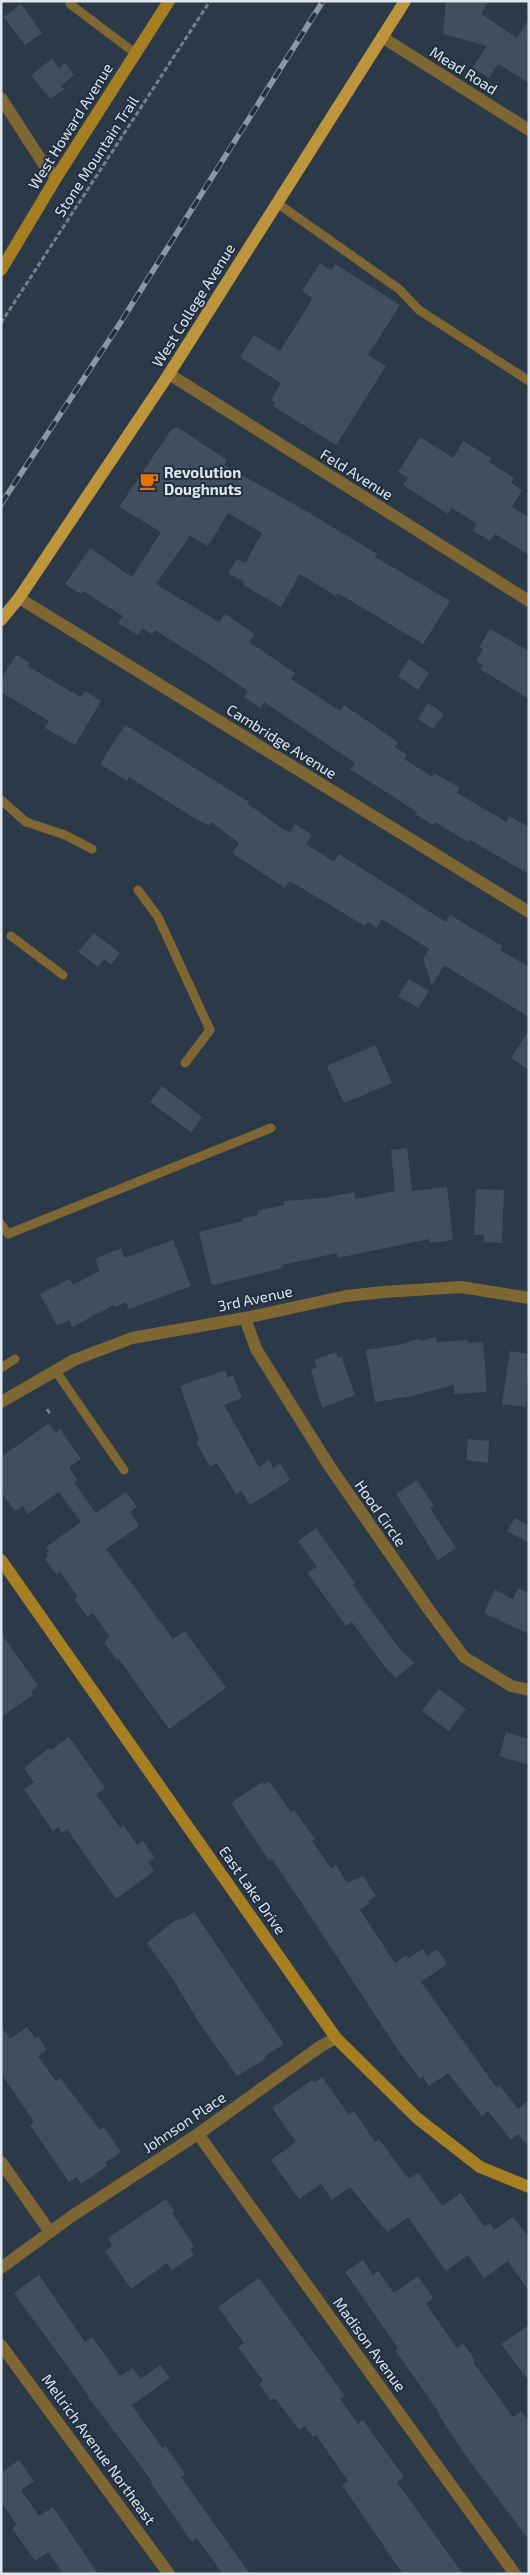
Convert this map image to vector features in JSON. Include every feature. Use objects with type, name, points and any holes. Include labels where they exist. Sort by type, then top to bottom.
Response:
[{"type":"main road","name":"West College Avenue","points":[[1,620],[19,598],[169,374],[405,1]]},
{"type":"street","name":"West Howard Avenue","points":[[1,270],[56,178],[169,1]]},
{"type":"street","name":"Mead Road","points":[[382,37],[529,130]]},
{"type":"street","points":[[1,98],[43,163],[56,178]]},
{"type":"street","name":"Feld Avenue","points":[[169,374],[529,601]]},
{"type":"street","name":"Cambridge Avenue","points":[[19,598],[529,912]]},
{"type":"street","name":"3rd Avenue","points":[[1,1402],[74,1360],[132,1338],[245,1318],[346,1296],[393,1291],[461,1287],[529,1298]]},
{"type":"street","name":"Hood Circle","points":[[245,1318],[256,1348],[330,1467],[458,1650],[464,1657],[511,1686],[529,1690]]},
{"type":"street","name":"East Lake Drive","points":[[1,1560],[336,2038],[431,2128],[480,2167],[529,2187]]},
{"type":"street","name":"Johnson Place","points":[[1,2268],[50,2232],[198,2134],[321,2046],[336,2038]]},
{"type":"street","name":"Madison Avenue","points":[[198,2134],[515,2574]]},
{"type":"street","points":[[1,2162],[50,2232]]},
{"type":"street","name":"Mellrich Avenue Northeast","points":[[1,2345],[169,2574]]},
{"type":"lane","points":[[70,1],[70,4],[80,13],[136,53]]},
{"type":"lane","points":[[277,204],[399,289],[418,310],[529,381]]},
{"type":"lane","points":[[1,800],[26,822],[66,835],[92,849]]},
{"type":"lane","points":[[138,890],[158,917],[210,1030],[185,1064]]},
{"type":"lane","points":[[10,936],[63,975]]},
{"type":"lane","points":[[1,1224],[8,1234],[271,1128]]},
{"type":"lane","points":[[1,1368],[15,1359]]},
{"type":"lane","points":[[55,1370],[124,1470]]},
{"type":"path","name":"Stone Mountain Trail","points":[[1,323],[210,1]]},
{"type":"path","points":[[47,1409],[51,1415]]},
{"type":"building","points":[[446,1],[489,1],[481,14],[517,38],[529,19],[529,83],[498,64],[489,78],[472,68],[487,46],[443,34]]},
{"type":"building","points":[[21,4],[42,33],[25,45],[4,17]]},
{"type":"building","points":[[52,59],[59,68],[65,63],[74,75],[61,86],[64,89],[50,99],[31,75]]},
{"type":"building","points":[[320,263],[331,270],[335,264],[400,305],[368,355],[386,366],[336,445],[273,406],[275,403],[271,400],[281,383],[240,357],[254,335],[280,351],[313,298],[302,291]]},
{"type":"building","points":[[177,427],[227,460],[224,465],[308,512],[377,554],[375,557],[450,601],[423,644],[338,593],[336,596],[300,574],[281,607],[243,585],[244,582],[228,573],[237,559],[245,563],[262,533],[228,513],[208,546],[190,536],[156,584],[219,622],[225,614],[255,634],[249,642],[295,673],[291,679],[340,711],[344,705],[398,742],[395,747],[407,755],[404,759],[432,777],[434,773],[460,788],[457,793],[506,822],[509,816],[529,827],[529,874],[470,840],[468,842],[435,822],[433,825],[415,814],[417,812],[350,769],[355,763],[264,702],[260,708],[244,697],[248,691],[201,659],[155,630],[152,634],[142,628],[138,635],[118,623],[123,616],[83,591],[81,594],[65,584],[90,548],[132,577],[161,532],[119,507],[171,430]]},
{"type":"building","points":[[420,437],[453,458],[463,441],[491,458],[489,462],[514,478],[511,483],[522,490],[512,507],[529,517],[529,555],[495,534],[490,541],[473,531],[477,524],[452,508],[448,514],[403,485],[408,478],[398,472]]},
{"type":"building","points":[[490,629],[529,651],[529,699],[480,669],[483,665],[476,661],[483,649],[479,647]]},
{"type":"building","points":[[16,655],[30,663],[28,666],[68,690],[81,697],[85,691],[101,701],[75,745],[45,728],[49,721],[1,692],[1,679]]},
{"type":"building","points":[[409,659],[429,673],[418,690],[398,676]]},
{"type":"building","points":[[428,703],[444,714],[433,729],[418,719]]},
{"type":"building","points":[[125,725],[249,802],[248,804],[284,830],[290,832],[295,824],[312,835],[306,844],[331,860],[334,861],[339,854],[446,922],[450,915],[502,946],[500,950],[529,967],[529,1017],[444,965],[432,986],[423,959],[429,949],[382,919],[377,928],[368,922],[365,926],[290,881],[285,888],[232,853],[239,843],[211,822],[209,825],[194,818],[129,777],[127,781],[100,764]]},
{"type":"building","points":[[94,933],[120,953],[111,965],[104,959],[98,967],[78,952]]},
{"type":"building","points":[[409,979],[429,991],[418,1008],[398,996]]},
{"type":"building","points":[[529,1030],[529,1070],[511,1058]]},
{"type":"building","points":[[375,1045],[392,1083],[344,1103],[327,1066]]},
{"type":"building","points":[[162,1086],[202,1117],[191,1132],[150,1102]]},
{"type":"building","points":[[407,1148],[412,1191],[447,1187],[453,1240],[430,1243],[429,1239],[338,1258],[337,1253],[282,1265],[283,1268],[213,1285],[211,1283],[199,1232],[243,1221],[243,1218],[258,1215],[257,1211],[284,1205],[284,1201],[324,1198],[354,1192],[356,1199],[395,1191],[391,1150]]},
{"type":"building","points":[[476,1189],[504,1190],[502,1243],[484,1242],[484,1235],[474,1235]]},
{"type":"building","points":[[173,1240],[191,1286],[129,1309],[126,1302],[115,1307],[114,1305],[72,1327],[69,1320],[57,1326],[40,1294],[69,1279],[73,1285],[100,1271],[95,1259],[121,1248],[125,1258]]},
{"type":"building","points":[[436,1337],[437,1342],[467,1340],[468,1343],[483,1342],[487,1392],[454,1394],[454,1385],[412,1396],[375,1402],[366,1350],[403,1344],[419,1338],[420,1341]]},
{"type":"building","points":[[510,1351],[529,1354],[526,1407],[502,1404]]},
{"type":"building","points":[[336,1352],[338,1358],[341,1356],[355,1395],[322,1408],[311,1370],[317,1367],[314,1360]]},
{"type":"building","points":[[225,1370],[228,1378],[233,1375],[242,1398],[224,1405],[259,1467],[269,1460],[273,1468],[280,1463],[290,1480],[250,1505],[241,1491],[236,1494],[217,1463],[210,1467],[196,1442],[199,1440],[180,1386]]},
{"type":"building","points":[[49,1423],[56,1433],[60,1429],[81,1459],[69,1467],[77,1480],[74,1482],[96,1513],[126,1492],[137,1507],[130,1512],[139,1526],[106,1549],[173,1639],[185,1631],[226,1688],[169,1729],[119,1659],[117,1660],[104,1642],[110,1637],[93,1613],[87,1617],[75,1599],[78,1597],[60,1572],[56,1574],[45,1559],[48,1556],[46,1553],[49,1551],[46,1547],[81,1522],[59,1492],[28,1514],[23,1506],[15,1511],[1,1492],[1,1457]]},
{"type":"building","points":[[468,1439],[489,1441],[488,1463],[466,1460]]},
{"type":"building","points":[[417,1480],[434,1506],[430,1508],[456,1548],[438,1560],[396,1494]]},
{"type":"building","points":[[515,1518],[529,1526],[529,1543],[507,1531]]},
{"type":"building","points":[[316,1528],[355,1583],[353,1585],[398,1647],[414,1663],[396,1678],[384,1666],[352,1622],[346,1626],[307,1572],[317,1567],[298,1541]]},
{"type":"building","points":[[518,1588],[529,1593],[529,1634],[484,1613],[495,1590],[513,1599]]},
{"type":"building","points":[[1,1633],[38,1686],[31,1692],[33,1695],[1,1717]]},
{"type":"building","points":[[439,1689],[466,1709],[449,1731],[422,1711]]},
{"type":"building","points":[[506,1732],[529,1739],[529,1765],[499,1756]]},
{"type":"building","points":[[69,1737],[105,1788],[96,1794],[120,1828],[123,1825],[137,1845],[143,1841],[155,1858],[148,1862],[154,1871],[116,1899],[67,1829],[62,1833],[58,1827],[53,1831],[24,1789],[34,1782],[24,1768],[49,1748],[51,1750]]},
{"type":"building","points":[[269,1781],[291,1812],[294,1810],[315,1839],[312,1841],[331,1868],[336,1865],[347,1883],[363,1876],[376,1896],[368,1901],[370,1903],[360,1910],[395,1963],[406,1955],[408,1958],[423,1949],[427,1956],[437,1949],[447,1964],[421,1982],[496,2087],[499,2085],[518,2109],[529,2100],[529,2147],[518,2134],[511,2140],[488,2111],[482,2116],[448,2073],[429,2086],[423,2077],[420,2079],[398,2050],[272,1859],[269,1861],[231,1803],[262,1782],[264,1785]]},
{"type":"building","points":[[194,1912],[284,2044],[264,2057],[266,2059],[237,2076],[147,1943],[173,1922],[183,1917],[184,1919]]},
{"type":"building","points":[[1,2026],[10,2039],[27,2027],[35,2038],[38,2036],[47,2050],[38,2056],[56,2081],[60,2078],[100,2130],[104,2127],[121,2152],[105,2163],[107,2166],[81,2184],[77,2177],[69,2182],[30,2125],[34,2122],[1,2073]]},
{"type":"building","points":[[322,2077],[349,2115],[354,2111],[375,2142],[379,2139],[407,2177],[410,2178],[418,2173],[442,2206],[461,2193],[484,2227],[490,2223],[494,2230],[513,2217],[529,2238],[529,2291],[508,2261],[484,2278],[468,2255],[446,2271],[408,2217],[387,2232],[350,2187],[332,2200],[321,2184],[299,2199],[271,2160],[296,2142],[272,2108],[312,2080],[314,2083]]},
{"type":"building","points":[[166,2199],[174,2211],[172,2213],[194,2246],[190,2249],[194,2255],[172,2270],[167,2263],[131,2289],[105,2251],[113,2246],[108,2238]]},
{"type":"building","points":[[363,2260],[373,2275],[378,2271],[394,2293],[418,2276],[433,2298],[426,2304],[457,2348],[463,2343],[475,2360],[473,2362],[513,2417],[521,2411],[529,2422],[529,2540],[463,2452],[440,2414],[395,2350],[398,2348],[345,2272]]},
{"type":"building","points":[[39,2275],[85,2342],[92,2337],[120,2376],[133,2368],[141,2379],[160,2365],[170,2378],[132,2405],[162,2448],[165,2446],[185,2474],[181,2477],[250,2574],[223,2574],[197,2538],[192,2542],[150,2482],[152,2481],[88,2397],[14,2293]]},
{"type":"building","points":[[259,2278],[345,2396],[340,2399],[358,2424],[363,2420],[404,2477],[397,2482],[463,2574],[403,2574],[342,2485],[348,2481],[316,2435],[313,2437],[305,2426],[299,2430],[275,2398],[271,2401],[259,2384],[263,2381],[238,2347],[244,2343],[218,2307]]},
{"type":"building","points":[[529,2325],[529,2381],[501,2344]]},
{"type":"building","points":[[19,2460],[34,2481],[21,2490],[39,2516],[53,2507],[98,2574],[64,2574],[48,2552],[35,2561],[12,2528],[17,2525],[1,2502],[1,2473]]},
{"type":"railway","points":[[1,504],[117,328],[323,1]]},
{"type":"place","name":"Revolution Doughnuts","points":[[149,481]]}]
